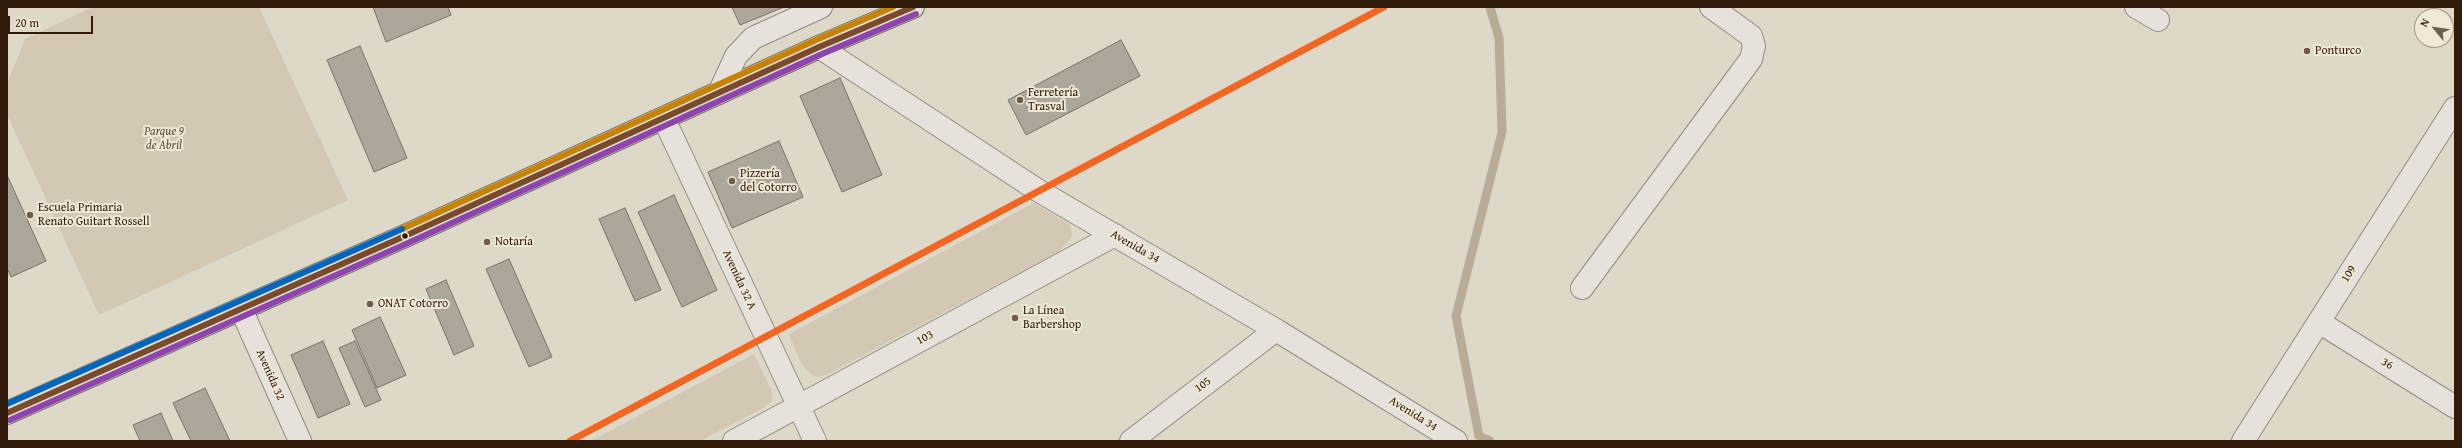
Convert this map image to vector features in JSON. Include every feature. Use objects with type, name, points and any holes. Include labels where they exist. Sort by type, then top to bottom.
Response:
[{"type":"main road","points":[[7,413],[664,119],[818,47],[911,7]]},
{"type":"street","points":[[719,93],[736,56],[753,38],[821,7]]},
{"type":"street","points":[[1582,288],[1751,59],[1754,46],[1751,36],[1711,7]]},
{"type":"street","points":[[2136,7],[2158,20]]},
{"type":"street","name":"Avenida 34","points":[[818,47],[1039,191],[1276,330],[1456,441]]},
{"type":"street","name":"109","points":[[2243,441],[2455,108]]},
{"type":"street","name":"Avenida 32 A","points":[[664,119],[815,441]]},
{"type":"street","name":"103","points":[[734,441],[1115,235]]},
{"type":"street","name":"Avenida 32","points":[[241,309],[300,441]]},
{"type":"street","name":"36","points":[[2319,322],[2455,406]]},
{"type":"street","name":"105","points":[[1131,441],[1276,330]]},
{"type":"green space","name":"Parque 9 de Abril","points":[[93,7],[259,7],[348,200],[99,315],[7,114],[7,84],[25,39]]},
{"type":"green space","points":[[1034,203],[1070,225],[1072,235],[1070,240],[1058,252],[828,374],[819,377],[813,376],[802,365],[789,334]]},
{"type":"green space","points":[[754,354],[772,392],[772,401],[763,408],[700,441],[591,441]]},
{"type":"building","points":[[373,7],[448,7],[451,15],[386,42]]},
{"type":"building","points":[[732,7],[784,7],[740,25]]},
{"type":"building","points":[[1121,40],[1140,76],[1026,135],[1008,100]]},
{"type":"building","points":[[360,46],[407,158],[374,172],[327,60]]},
{"type":"building","points":[[840,78],[882,175],[842,192],[800,96]]},
{"type":"building","points":[[779,141],[803,197],[732,228],[708,172]]},
{"type":"building","points":[[7,175],[46,261],[11,277],[7,268]]},
{"type":"building","points":[[674,195],[717,290],[682,307],[638,212]]},
{"type":"building","points":[[625,208],[661,290],[635,301],[599,219]]},
{"type":"building","points":[[509,259],[552,357],[529,367],[486,269]]},
{"type":"building","points":[[446,280],[474,346],[454,355],[426,289]]},
{"type":"building","points":[[380,317],[406,375],[377,388],[352,330]]},
{"type":"building","points":[[323,341],[350,404],[318,418],[291,355]]},
{"type":"building","points":[[355,341],[381,400],[365,407],[339,348]]},
{"type":"building","points":[[205,388],[230,441],[191,441],[173,403]]},
{"type":"building","points":[[161,413],[173,441],[140,441],[133,425]]},
{"type":"waterway","points":[[1490,7],[1499,38],[1502,132],[1456,316],[1479,436],[1490,441]]},
{"type":"transit line","points":[[402,229],[816,40],[893,7]]},
{"type":"transit line","points":[[7,413],[405,236],[819,47],[913,7]]},
{"type":"transit line","points":[[570,441],[1384,7]]},
{"type":"transit line","points":[[10,420],[408,243],[822,54],[916,14]]},
{"type":"transit line","points":[[7,404],[402,229]]},
{"type":"place","name":"Ponturco","points":[[2307,51]]},
{"type":"place","name":"Ferretería Trasval","points":[[1020,100]]},
{"type":"place","name":"Pizzería del Cotorro","points":[[732,181]]},
{"type":"place","name":"Escuela Primaria Renato Guitart Rossell","points":[[30,215]]},
{"type":"place","name":"Notaría","points":[[487,242]]},
{"type":"place","name":"ONAT Cotorro","points":[[370,304]]},
{"type":"place","name":"La Línea Barbershop","points":[[1015,318]]}]
